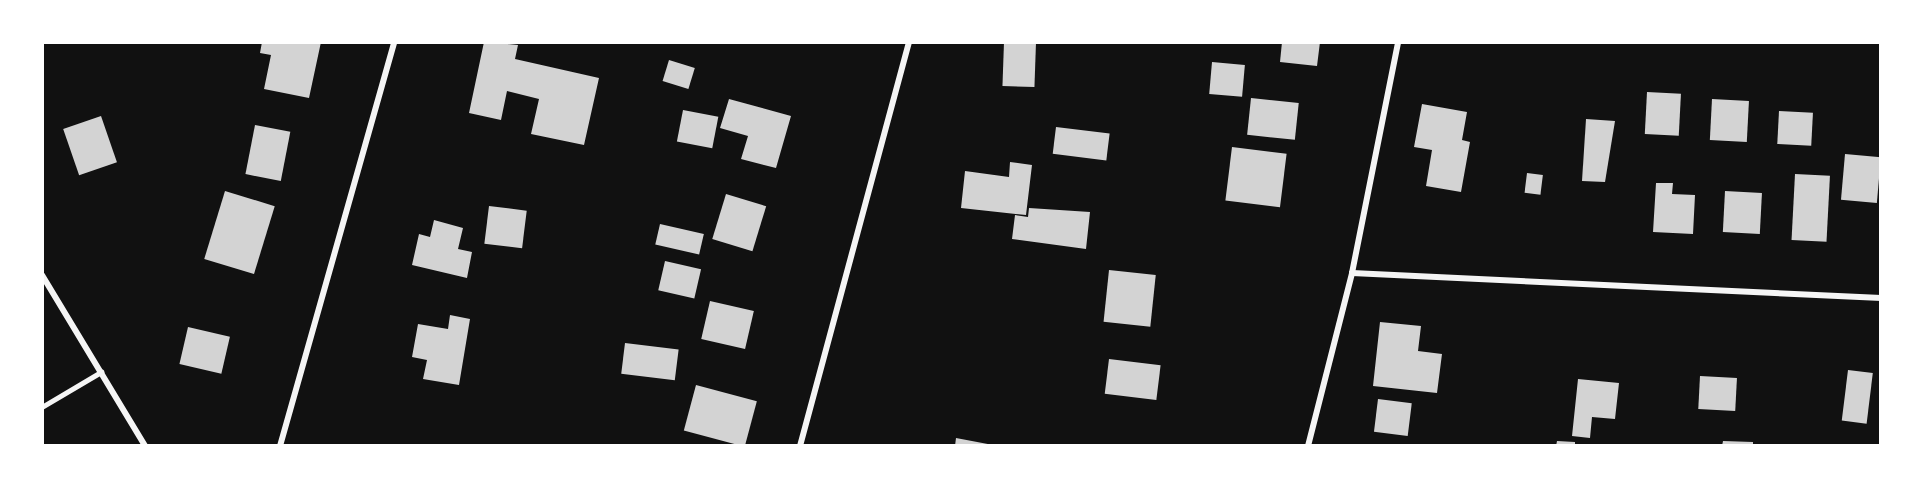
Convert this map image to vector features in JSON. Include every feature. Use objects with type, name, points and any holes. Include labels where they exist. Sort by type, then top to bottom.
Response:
[{"type":"street","points":[[280,446],[394,42]]},
{"type":"street","points":[[800,446],[909,42]]},
{"type":"street","points":[[1308,446],[1352,273],[1398,42]]},
{"type":"street","points":[[1352,273],[1881,298]]},
{"type":"street","points":[[42,275],[145,446]]},
{"type":"lane","points":[[42,407],[101,372]]},
{"type":"building","points":[[262,42],[321,42],[309,98],[264,89],[271,55],[260,53]]},
{"type":"building","points":[[484,42],[518,45],[515,59],[599,78],[584,145],[531,134],[539,99],[507,91],[501,120],[469,113]]},
{"type":"building","points":[[1004,42],[1036,43],[1034,87],[1002,86]]},
{"type":"building","points":[[1282,42],[1320,42],[1317,66],[1280,62]]},
{"type":"building","points":[[669,60],[695,68],[688,89],[663,81]]},
{"type":"building","points":[[1212,62],[1245,65],[1242,97],[1209,94]]},
{"type":"building","points":[[1647,92],[1681,94],[1679,136],[1645,134]]},
{"type":"building","points":[[1251,98],[1299,103],[1295,140],[1247,135]]},
{"type":"building","points":[[729,99],[791,116],[776,168],[741,159],[748,136],[720,128]]},
{"type":"building","points":[[1712,99],[1749,101],[1747,142],[1710,140]]},
{"type":"building","points":[[1422,104],[1467,112],[1462,140],[1470,142],[1461,192],[1426,186],[1432,150],[1414,147]]},
{"type":"building","points":[[683,110],[718,117],[712,148],[677,141]]},
{"type":"building","points":[[1779,111],[1813,113],[1811,146],[1777,144]]},
{"type":"building","points":[[101,116],[117,162],[79,175],[63,129]]},
{"type":"building","points":[[1586,119],[1615,121],[1605,182],[1582,181]]},
{"type":"building","points":[[255,125],[290,132],[281,181],[245,174]]},
{"type":"building","points":[[1056,127],[1110,134],[1106,160],[1053,154]]},
{"type":"building","points":[[1232,147],[1287,154],[1280,207],[1225,201]]},
{"type":"building","points":[[1845,154],[1881,157],[1877,203],[1841,200]]},
{"type":"building","points":[[1010,162],[1032,165],[1026,215],[961,208],[965,171],[1009,177]]},
{"type":"building","points":[[1527,173],[1543,175],[1540,195],[1525,193]]},
{"type":"building","points":[[1795,174],[1830,176],[1826,242],[1792,240]]},
{"type":"building","points":[[1656,183],[1673,183],[1672,194],[1695,195],[1693,234],[1653,232]]},
{"type":"building","points":[[225,191],[275,206],[254,274],[204,259]]},
{"type":"building","points":[[1725,191],[1762,193],[1760,234],[1723,232]]},
{"type":"building","points":[[726,194],[766,206],[752,251],[712,239]]},
{"type":"building","points":[[489,206],[527,211],[522,248],[484,244]]},
{"type":"building","points":[[1029,208],[1090,212],[1086,249],[1012,239],[1015,215],[1028,217]]},
{"type":"building","points":[[434,220],[463,228],[458,249],[472,252],[467,278],[412,265],[419,234],[430,237]]},
{"type":"building","points":[[660,224],[704,234],[699,255],[655,244]]},
{"type":"building","points":[[665,261],[701,269],[694,299],[658,290]]},
{"type":"building","points":[[1109,270],[1156,275],[1150,327],[1104,322]]},
{"type":"building","points":[[710,301],[754,311],[745,349],[701,339]]},
{"type":"building","points":[[450,315],[470,319],[459,385],[423,379],[427,360],[412,357],[418,324],[448,329]]},
{"type":"building","points":[[1380,322],[1421,326],[1418,351],[1442,354],[1437,393],[1373,386]]},
{"type":"building","points":[[188,327],[230,337],[221,374],[179,364]]},
{"type":"building","points":[[625,343],[679,350],[675,380],[621,374]]},
{"type":"building","points":[[1109,359],[1161,365],[1156,400],[1105,394]]},
{"type":"building","points":[[1848,370],[1873,373],[1867,424],[1842,421]]},
{"type":"building","points":[[1700,376],[1737,378],[1735,411],[1698,409]]},
{"type":"building","points":[[1578,379],[1619,383],[1615,419],[1592,417],[1590,438],[1572,436]]},
{"type":"building","points":[[696,385],[757,401],[745,446],[684,430]]},
{"type":"building","points":[[1378,399],[1412,403],[1408,436],[1374,432]]},
{"type":"building","points":[[956,438],[993,445],[993,446],[955,446]]},
{"type":"building","points":[[1557,441],[1575,442],[1575,446],[1556,446]]},
{"type":"building","points":[[1723,441],[1753,442],[1753,446],[1722,446]]}]
